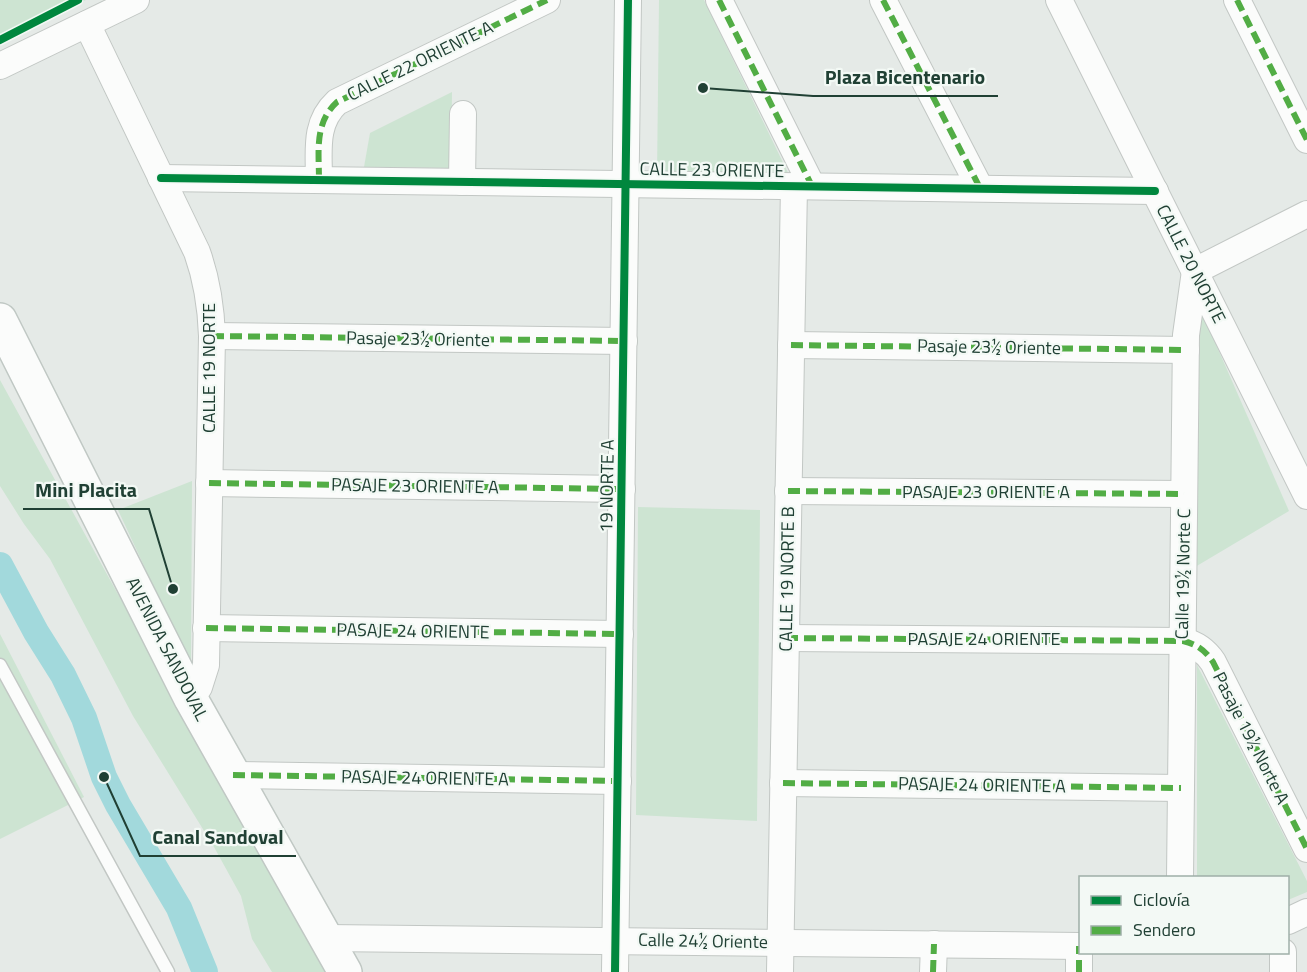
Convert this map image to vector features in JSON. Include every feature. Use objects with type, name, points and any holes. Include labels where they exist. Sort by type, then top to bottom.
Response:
[{"type":"street","points":[[0,66],[136,0]]},
{"type":"street","name":"CALLE 22 ORIENTE A","points":[[319,180],[321,125],[325,115],[337,102],[547,0]]},
{"type":"street","name":"19 NORTE A","points":[[615,972],[628,0]]},
{"type":"street","points":[[719,0],[803,186]]},
{"type":"street","points":[[883,0],[980,188]]},
{"type":"street","name":"CALLE 20 NORTE","points":[[1059,0],[1307,496]]},
{"type":"street","points":[[1237,0],[1307,140]]},
{"type":"street","name":"CALLE 19 NORTE","points":[[87,24],[203,269],[210,301],[212,336],[206,665],[199,687],[191,699]]},
{"type":"street","points":[[462,182],[463,114]]},
{"type":"street","name":"CALLE 23 ORIENTE","points":[[161,178],[1155,191]]},
{"type":"street","name":"CALLE 19 NORTE B","points":[[780,972],[791,345],[803,186]]},
{"type":"street","points":[[1195,271],[1307,214]]},
{"type":"street","name":"Calle 19½ Norte C","points":[[1180,876],[1186,350],[1187,322],[1195,271]]},
{"type":"street","name":"AVENIDA SANDOVAL","points":[[0,320],[191,699],[345,972]]},
{"type":"street","name":"Pasaje 23½ Oriente","points":[[212,336],[624,341]]},
{"type":"street","name":"Pasaje 23½ Oriente","points":[[791,345],[1186,350]]},
{"type":"street","name":"PASAJE 23 ORIENTE A","points":[[209,483],[622,489]]},
{"type":"street","name":"PASAJE 23 ORIENTE A","points":[[788,491],[1184,494]]},
{"type":"street","name":"PASAJE 24 ORIENTE","points":[[206,628],[620,634]]},
{"type":"street","name":"PASAJE 24 ORIENTE","points":[[786,638],[1182,641]]},
{"type":"street","name":"Pasaje 19½ Norte A","points":[[1182,641],[1200,647],[1213,662],[1307,849]]},
{"type":"street","name":"PASAJE 24 ORIENTE A","points":[[233,775],[618,781]]},
{"type":"street","name":"PASAJE 24 ORIENTE A","points":[[783,783],[1180,788]]},
{"type":"street","points":[[1289,920],[1307,912]]},
{"type":"street","name":"Calle 24½ Oriente","points":[[326,938],[1079,946]]},
{"type":"street","points":[[933,972],[934,944]]},
{"type":"street","points":[[1079,972],[1080,954]]},
{"type":"street","points":[[1283,954],[1283,972]]},
{"type":"lane","points":[[0,665],[168,972]]},
{"type":"green space","points":[[0,0],[86,0],[0,42]]},
{"type":"green space","points":[[659,0],[704,0],[791,179],[657,176]]},
{"type":"green space","points":[[452,92],[451,168],[364,167],[370,133]]},
{"type":"green space","points":[[1200,308],[1289,511],[1195,567]]},
{"type":"green space","points":[[0,380],[326,972],[272,972],[252,939],[241,896],[214,847],[133,716],[50,559],[0,486]]},
{"type":"green space","points":[[192,481],[191,667],[118,510]]},
{"type":"green space","points":[[638,507],[760,510],[757,821],[636,815]]},
{"type":"green space","points":[[0,634],[84,797],[0,839]]},
{"type":"green space","points":[[1197,665],[1307,881],[1307,892],[1289,900],[1289,876],[1197,876]]},
{"type":"waterway","points":[[0,565],[36,632],[63,675],[84,718],[104,777],[179,908],[205,972]]},
{"type":"marked path","points":[[319,180],[321,128],[324,119],[337,102],[547,0]]},
{"type":"marked path","points":[[719,0],[812,186]]},
{"type":"marked path","points":[[883,0],[980,188]]},
{"type":"marked path","points":[[1237,0],[1307,140]]},
{"type":"marked path","points":[[212,336],[624,341]]},
{"type":"marked path","points":[[791,345],[1186,350]]},
{"type":"marked path","points":[[209,483],[622,489]]},
{"type":"marked path","points":[[788,491],[1184,494]]},
{"type":"marked path","points":[[206,628],[620,634]]},
{"type":"marked path","points":[[786,638],[1183,641],[1192,644],[1200,648],[1213,662],[1307,849]]},
{"type":"marked path","points":[[233,775],[618,781]]},
{"type":"marked path","points":[[783,783],[1181,788]]},
{"type":"marked path","points":[[933,972],[934,944]]},
{"type":"marked path","points":[[1079,946],[1079,972]]},
{"type":"cycle path","points":[[0,40],[78,0]]},
{"type":"cycle path","points":[[615,972],[628,0]]},
{"type":"cycle path","points":[[161,178],[1155,191]]},
{"type":"place","name":"Plaza Bicentenario","points":[[703,88]]},
{"type":"place","name":"Mini Placita","points":[[173,589]]},
{"type":"place","name":"Canal Sandoval","points":[[104,777]]}]
